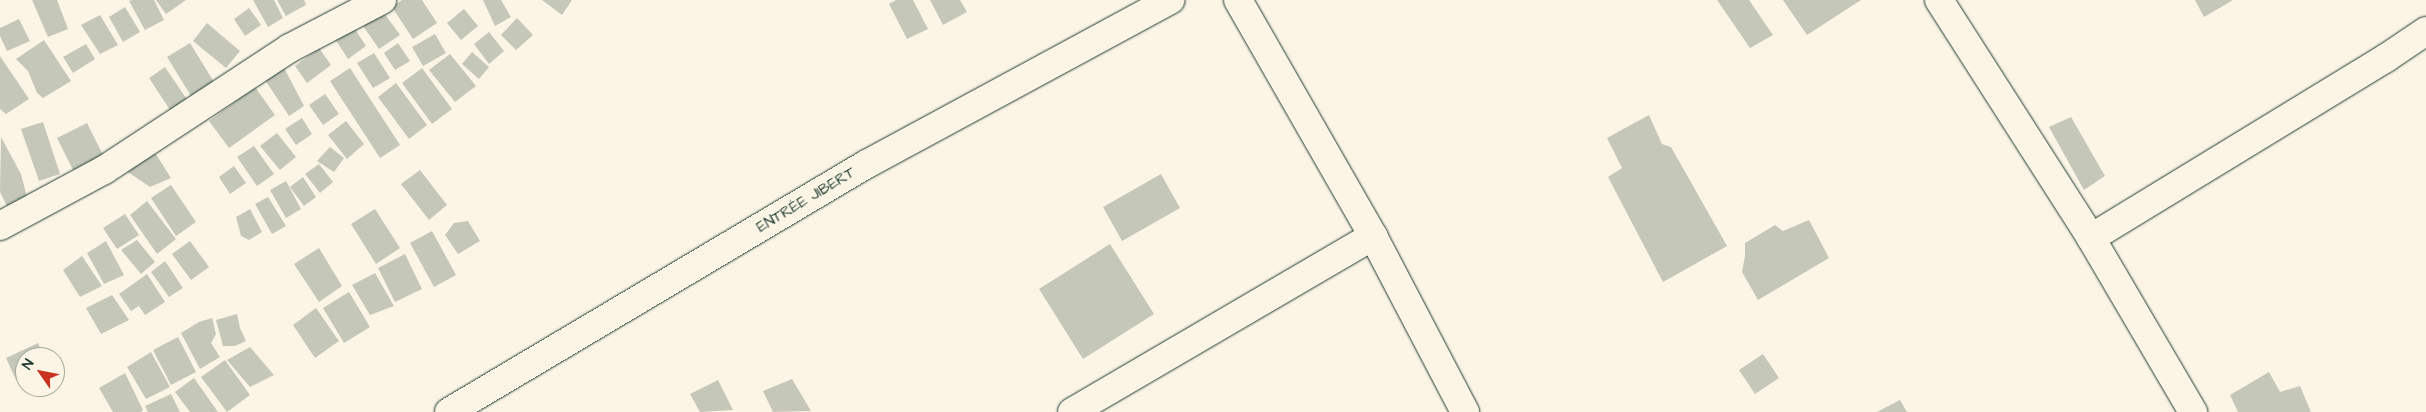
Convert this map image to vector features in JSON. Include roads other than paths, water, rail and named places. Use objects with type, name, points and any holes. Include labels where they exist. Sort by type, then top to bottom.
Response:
[{"type":"street","points":[[0,226],[104,170],[290,48],[382,0]]},
{"type":"street","name":"ENTRÉE JIBERT","points":[[449,412],[867,164],[1170,0]]},
{"type":"street","points":[[1238,0],[1373,236],[1465,412]]},
{"type":"street","points":[[1940,0],[2091,238],[2193,412]]},
{"type":"street","points":[[2091,238],[2426,32]]},
{"type":"street","points":[[1072,412],[1373,236]]}]
